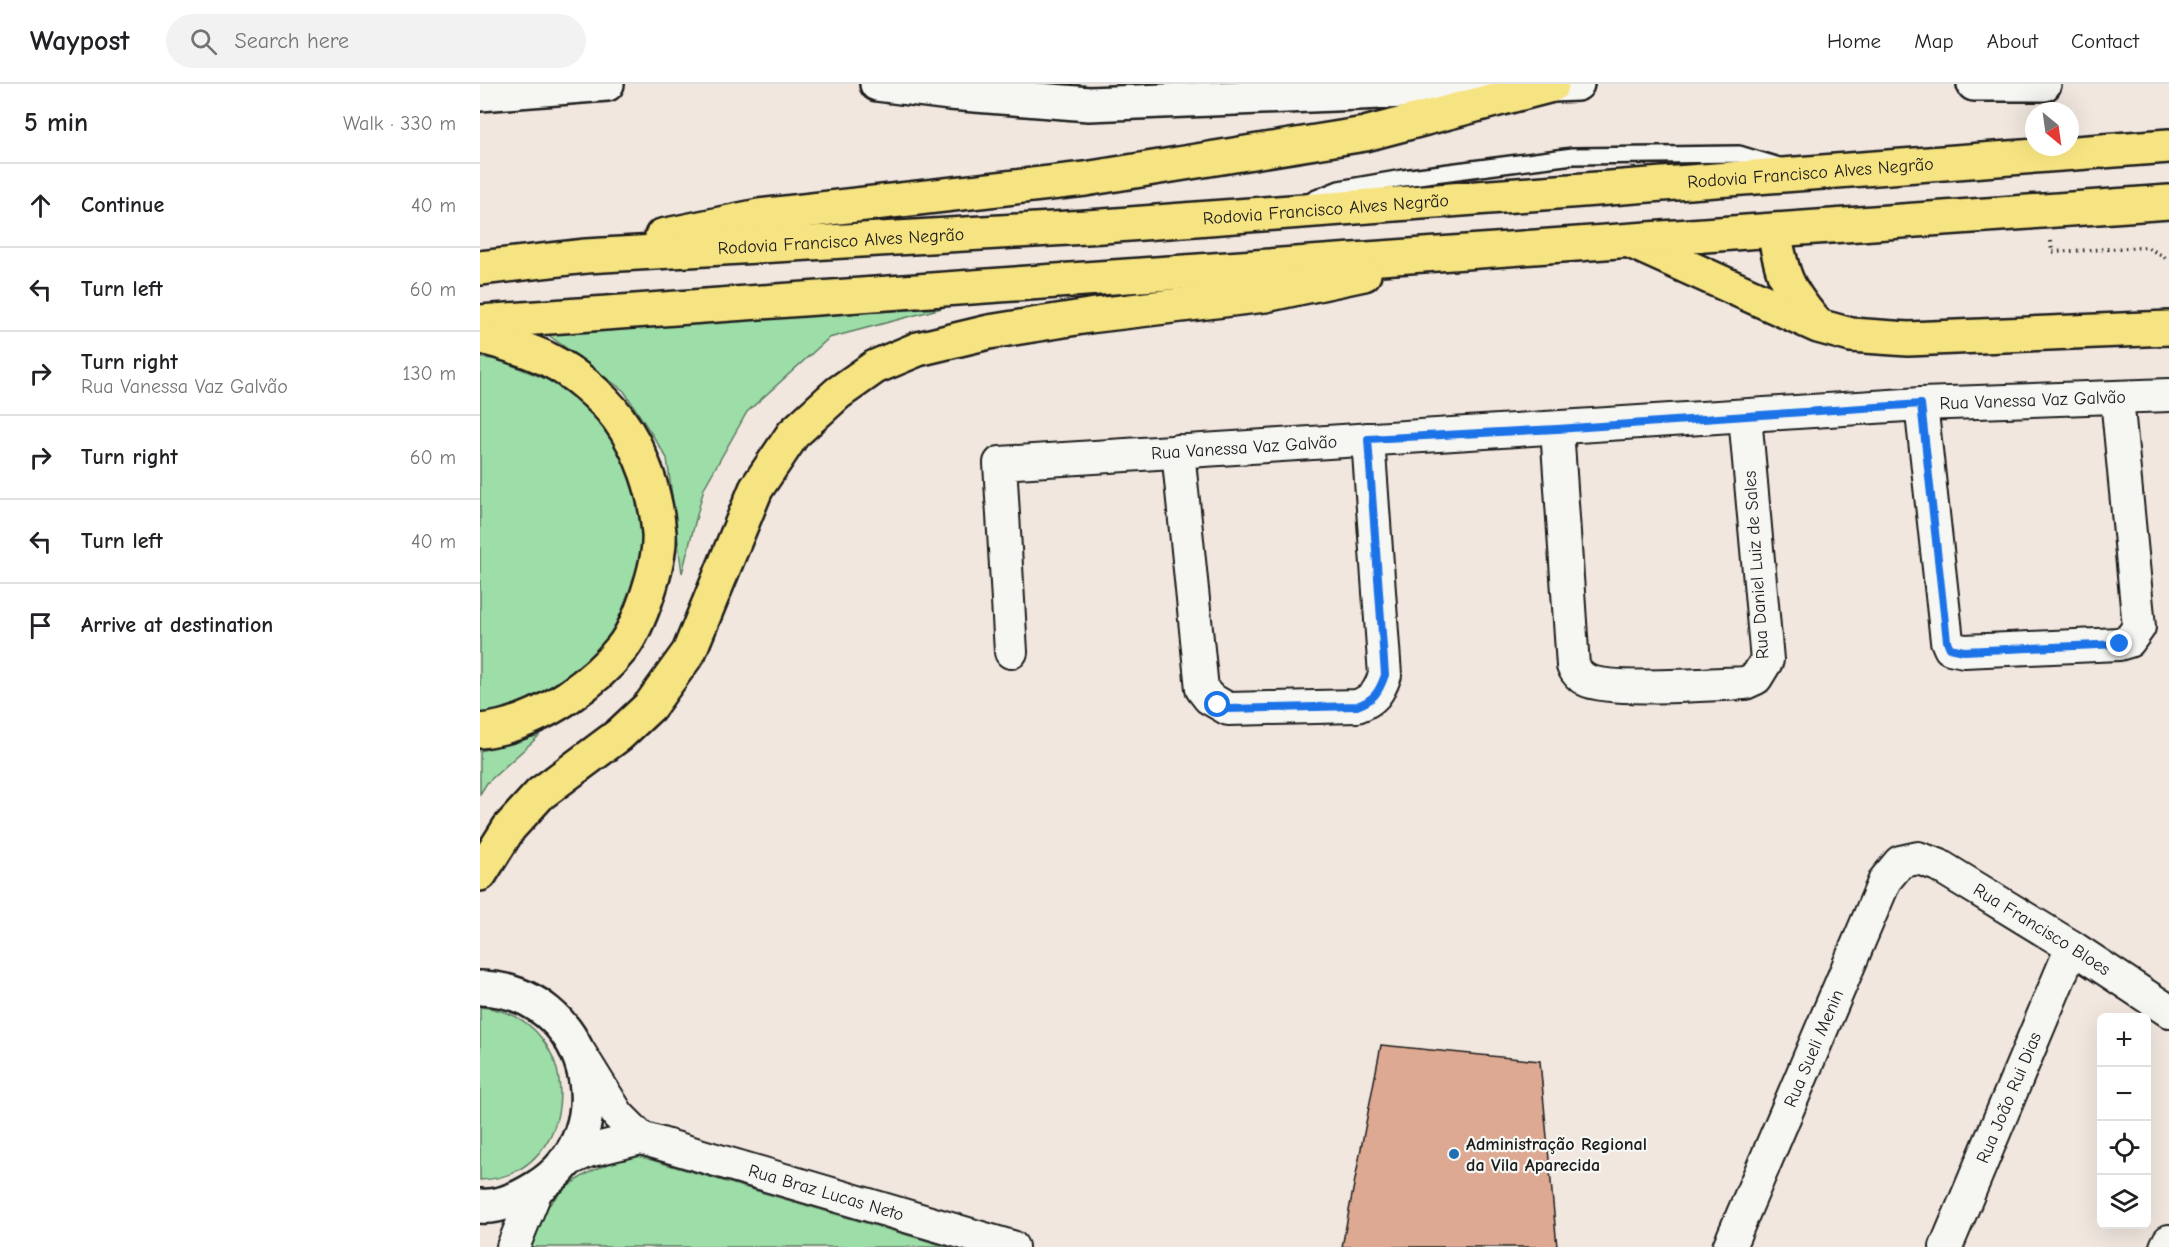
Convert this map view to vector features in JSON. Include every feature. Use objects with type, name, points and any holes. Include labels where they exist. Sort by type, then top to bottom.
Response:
[{"type":"highway","points":[[586,256],[697,228],[759,216],[1085,179],[1365,134],[1564,85]]},
{"type":"highway","name":"Rodovia Francisco Alves Negrão","points":[[480,268],[586,256],[1091,227],[2169,146]]},
{"type":"highway","points":[[480,322],[1479,249],[1774,231],[2169,202]]},
{"type":"highway","points":[[1774,231],[1785,280],[1792,295],[1818,326]]},
{"type":"highway","points":[[1627,240],[1818,326],[1851,335],[1908,339],[2169,328]]},
{"type":"highway","points":[[480,874],[509,828],[540,794],[619,735],[650,706],[689,652],[756,489],[793,434],[838,393],[874,367],[918,349],[989,332],[1089,316],[1265,295],[1479,249]]},
{"type":"highway","points":[[480,336],[549,360],[580,382],[618,418],[641,458],[651,489],[659,535],[651,582],[639,619],[622,648],[584,686],[539,716],[480,731]]},
{"type":"street","points":[[480,94],[607,84]]},
{"type":"street","points":[[876,84],[950,93],[1089,104],[1564,85]]},
{"type":"street","points":[[1974,84],[2044,84]]},
{"type":"street","name":"Rua Vanessa Vaz Galvão","points":[[1011,652],[1000,463],[1921,404],[2169,395]]},
{"type":"street","points":[[1921,404],[1947,641],[1950,648],[1964,651],[2120,644],[2135,635],[2139,627],[2117,398]]},
{"type":"street","name":"Rua Daniel Luiz de Sales","points":[[1557,429],[1573,666],[1577,673],[1585,680],[1611,686],[1745,683],[1756,678],[1767,660],[1745,416]]},
{"type":"street","points":[[1178,451],[1202,689],[1209,698],[1228,709],[1357,706],[1372,700],[1381,689],[1385,675],[1368,439]]},
{"type":"street","name":"Rua Francisco Bloes","points":[[1908,858],[1918,858],[1938,866],[2072,947],[2169,1011]]},
{"type":"street","name":"Rua Sueli Menin","points":[[1729,1247],[1885,880],[1899,862],[1908,858]]},
{"type":"street","name":"Rua João Rui Dias","points":[[1946,1247],[2072,947]]},
{"type":"street","points":[[480,988],[498,988],[531,1000],[559,1021],[618,1114],[641,1138],[588,1151],[564,1162]]},
{"type":"street","points":[[480,1206],[520,1198],[551,1180],[573,1152],[586,1118],[588,1083],[578,1050]]},
{"type":"street","name":"Rua Braz Lucas Neto","points":[[641,1138],[1012,1247]]},
{"type":"street","points":[[513,1247],[537,1188]]},
{"type":"street","points":[[2166,1247],[2169,1241]]},
{"type":"path","points":[[2062,240],[2050,241],[2052,252],[2147,247],[2169,260]]},
{"type":"green space","points":[[942,308],[829,338],[747,412],[704,488],[682,573],[667,458],[624,391],[543,331]]},
{"type":"green space","points":[[480,358],[496,359],[576,391],[628,458],[647,518],[637,590],[601,654],[544,699],[480,718]]},
{"type":"green space","points":[[540,735],[487,783],[480,794],[480,751]]},
{"type":"green space","points":[[480,1007],[516,1017],[541,1037],[555,1065],[560,1096],[554,1126],[539,1153],[514,1172],[480,1180]]},
{"type":"green space","points":[[638,1156],[948,1247],[526,1247],[544,1212],[569,1186],[584,1175],[601,1167]]},
{"type":"building","name":"Administração Regional da Vila Aparecida","points":[[1381,1045],[1540,1061],[1557,1247],[1342,1247]]},
{"type":"place","name":"Administração Regional da Vila Aparecida","points":[[1454,1154]]},
{"type":"route","points":[[1218,705],[1228,709],[1357,706],[1372,700],[1381,689],[1385,675],[1368,439],[1557,429],[1921,404],[1947,641],[1950,648],[1964,651],[2120,644]]}]
